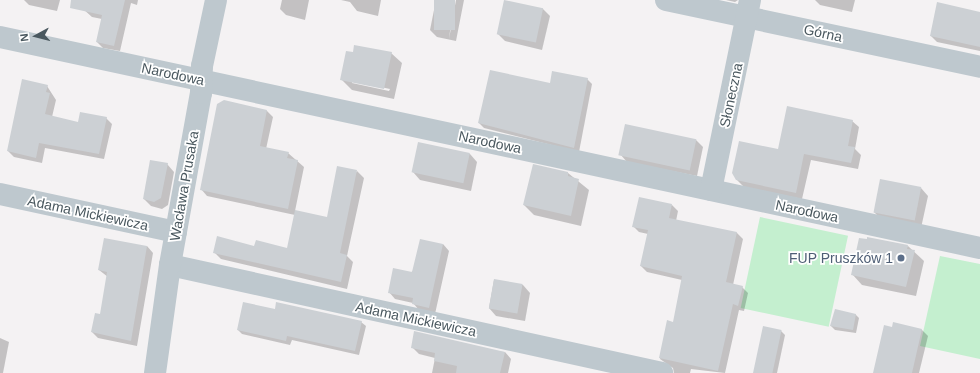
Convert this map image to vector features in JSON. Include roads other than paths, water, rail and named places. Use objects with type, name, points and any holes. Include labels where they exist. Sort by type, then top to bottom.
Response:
[{"type":"street","name":"Wacława Prusaka","points":[[155,373],[170,265],[204,58],[216,0]]},
{"type":"street","name":"Górna","points":[[666,0],[749,8],[980,67]]},
{"type":"street","name":"Słoneczna","points":[[711,190],[749,8]]},
{"type":"street","name":"Narodowa","points":[[0,37],[980,248]]},
{"type":"street","name":"Adama Mickiewicza","points":[[0,194],[176,232]]},
{"type":"street","name":"Adama Mickiewicza","points":[[170,265],[662,373]]},
{"type":"place","name":"FUP Pruszków 1","points":[[901,258]]}]
